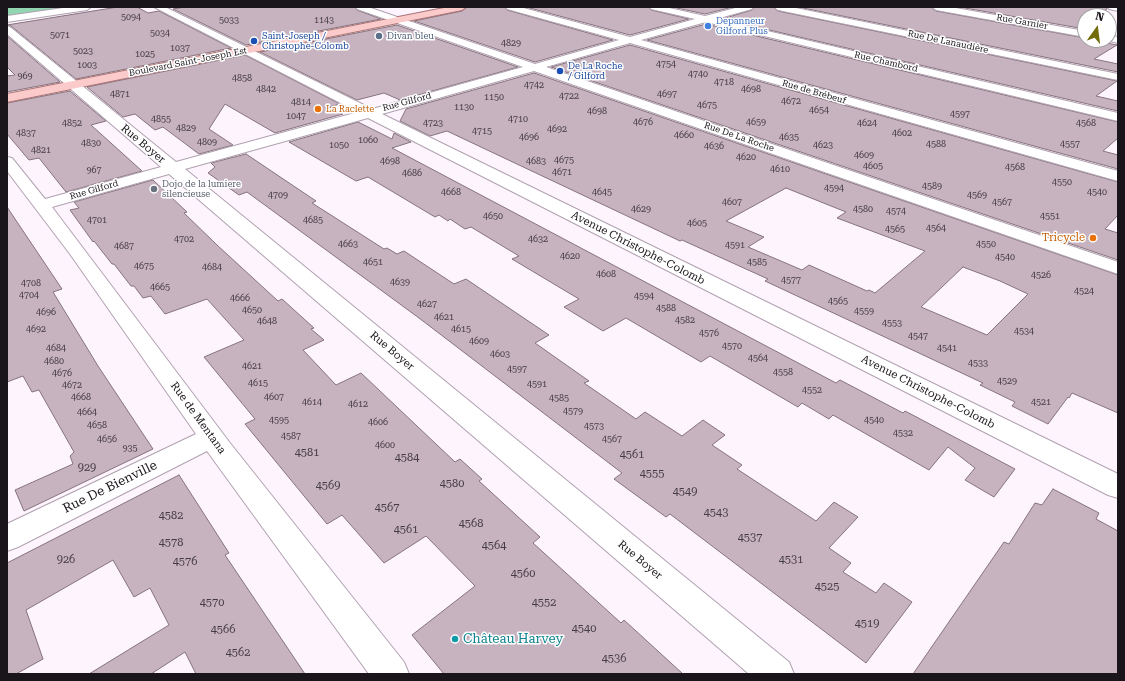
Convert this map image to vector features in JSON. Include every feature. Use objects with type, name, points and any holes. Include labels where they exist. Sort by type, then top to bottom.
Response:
[{"type":"main road","name":"Boulevard Saint-Joseph Est","points":[[393,18],[438,7]]},
{"type":"main road","name":"Boulevard Saint-Joseph Est","points":[[7,91],[69,82],[393,18],[462,7]]},
{"type":"main road","name":"Boulevard Saint-Joseph Est","points":[[7,98],[69,82]]},
{"type":"street","points":[[7,20],[87,7]]},
{"type":"street","name":"Avenue Christophe-Colomb","points":[[158,7],[1118,487]]},
{"type":"street","name":"Rue De La Roche","points":[[360,7],[1118,268]]},
{"type":"street","name":"Rue de Brébeuf","points":[[510,7],[1118,176]]},
{"type":"street","name":"Rue Chambord","points":[[654,7],[1118,117]]},
{"type":"street","name":"Rue Gilford","points":[[41,205],[749,7]]},
{"type":"street","name":"Rue De Lanaudière","points":[[778,7],[1118,77]]},
{"type":"street","name":"Rue Garnier","points":[[936,7],[1077,33]]},
{"type":"street","points":[[1112,7],[1118,8]]},
{"type":"street","name":"Rue Boyer","points":[[7,29],[776,674]]},
{"type":"street","name":"Rue de Mentana","points":[[7,161],[212,437],[391,674]]},
{"type":"street","name":"Rue De Bienville","points":[[7,538],[212,437]]},
{"type":"green space","points":[[7,7],[73,7],[7,17]]},
{"type":"building","points":[[118,7],[137,7],[148,13],[159,11],[231,48],[76,79],[11,26],[7,25]]},
{"type":"building","points":[[185,7],[355,7],[357,10],[381,19],[246,45],[173,9]]},
{"type":"building","points":[[467,7],[505,7],[507,10],[613,40],[535,62],[414,21],[462,11]]},
{"type":"building","points":[[526,7],[649,7],[651,10],[689,19],[630,35]]},
{"type":"building","points":[[672,7],[733,7],[705,14]]},
{"type":"building","points":[[754,7],[773,7],[778,11],[1117,81],[1096,96],[1118,101],[1118,111],[722,19],[752,10]]},
{"type":"building","points":[[798,7],[931,7],[936,11],[1077,37],[1077,48],[1112,48],[1094,59],[1118,64],[1118,72]]},
{"type":"building","points":[[959,7],[1107,7],[1077,8],[1077,28]]},
{"type":"building","points":[[706,24],[1118,122],[1118,138],[1103,151],[1118,155],[1118,169],[647,40]]},
{"type":"building","points":[[397,25],[518,67],[400,100],[384,93],[357,100],[260,52]]},
{"type":"building","points":[[7,36],[60,82],[7,92],[7,76],[15,75],[7,67]]},
{"type":"building","points":[[630,45],[1118,182],[1118,215],[1105,229],[1118,233],[1118,260],[551,67]]},
{"type":"building","points":[[245,55],[340,104],[329,107],[343,114],[275,133],[225,104],[209,129],[233,145],[199,154],[163,127],[155,130],[135,114],[123,117],[87,87]]},
{"type":"building","points":[[534,73],[1118,275],[1118,413],[1072,393],[1048,424],[1012,406],[1015,402],[980,385],[983,383],[765,281],[768,279],[682,240],[680,241],[447,131],[430,136],[400,121],[406,109]],"holes":[[[786,188],[846,212],[837,218],[925,251],[875,293],[869,290],[867,291],[809,265],[802,270],[748,247],[764,237],[726,221]],[[963,267],[1000,281],[1028,294],[987,335],[921,307]]]},
{"type":"building","points":[[70,91],[106,121],[91,125],[142,171],[66,192],[39,158],[29,160],[7,134],[7,103]]},
{"type":"building","points":[[358,122],[392,139],[394,133],[411,142],[392,148],[836,383],[840,380],[903,413],[905,411],[1015,469],[994,497],[965,480],[975,468],[948,447],[929,470],[833,415],[829,419],[802,403],[798,407],[710,356],[701,362],[626,318],[603,331],[564,307],[579,299],[512,259],[519,256],[471,227],[465,229],[450,219],[448,221],[439,215],[435,217],[368,177],[356,181],[289,142]]},
{"type":"building","points":[[246,154],[316,201],[312,203],[384,249],[387,248],[397,254],[404,251],[454,284],[466,279],[549,335],[535,343],[589,381],[584,383],[636,419],[645,412],[682,436],[703,420],[725,435],[712,445],[742,465],[737,469],[816,521],[834,502],[858,517],[829,548],[851,563],[843,572],[876,593],[884,583],[912,602],[866,663],[670,514],[666,517],[614,479],[622,473],[419,318],[247,192],[239,195],[208,173],[215,167],[211,163]]},
{"type":"building","points":[[153,180],[187,212],[184,213],[217,245],[278,301],[282,299],[314,328],[311,329],[324,340],[303,350],[336,385],[361,373],[455,462],[460,459],[482,479],[479,481],[540,537],[533,543],[621,623],[624,620],[683,674],[444,674],[412,635],[475,586],[426,536],[384,563],[342,515],[327,524],[245,424],[255,419],[204,357],[244,340],[207,299],[165,314],[151,296],[143,298],[134,286],[131,286],[114,264],[112,264],[94,241],[93,242],[70,210],[79,208],[74,202]]},
{"type":"building","points":[[7,207],[62,289],[53,292],[98,366],[153,449],[24,511],[15,490],[73,464],[70,456],[74,452],[39,390],[32,392],[23,376],[7,382]]},
{"type":"building","points":[[179,475],[229,553],[225,555],[305,674],[196,674],[185,652],[151,674],[89,674],[169,625],[150,588],[134,597],[113,560],[26,610],[43,659],[16,674],[7,674],[7,563]]},
{"type":"building","points":[[1053,489],[1099,513],[1096,519],[1118,531],[1118,674],[913,674],[1004,542],[1009,544],[1035,503],[1042,505]]},
{"type":"place","name":"Depanneur Gilford Plus","points":[[708,26]]},
{"type":"place","name":"Divan bleu","points":[[379,36]]},
{"type":"place","name":"Saint-Joseph / Christophe-Colomb","points":[[254,41]]},
{"type":"place","name":"De La Roche / Gilford","points":[[560,71]]},
{"type":"place","name":"La Raclette","points":[[318,109]]},
{"type":"place","name":"Dojo de la lumiere silencieuse","points":[[154,189]]},
{"type":"place","name":"Tricycle","points":[[1093,238]]},
{"type":"place","name":"Château Harvey","points":[[455,639]]}]
